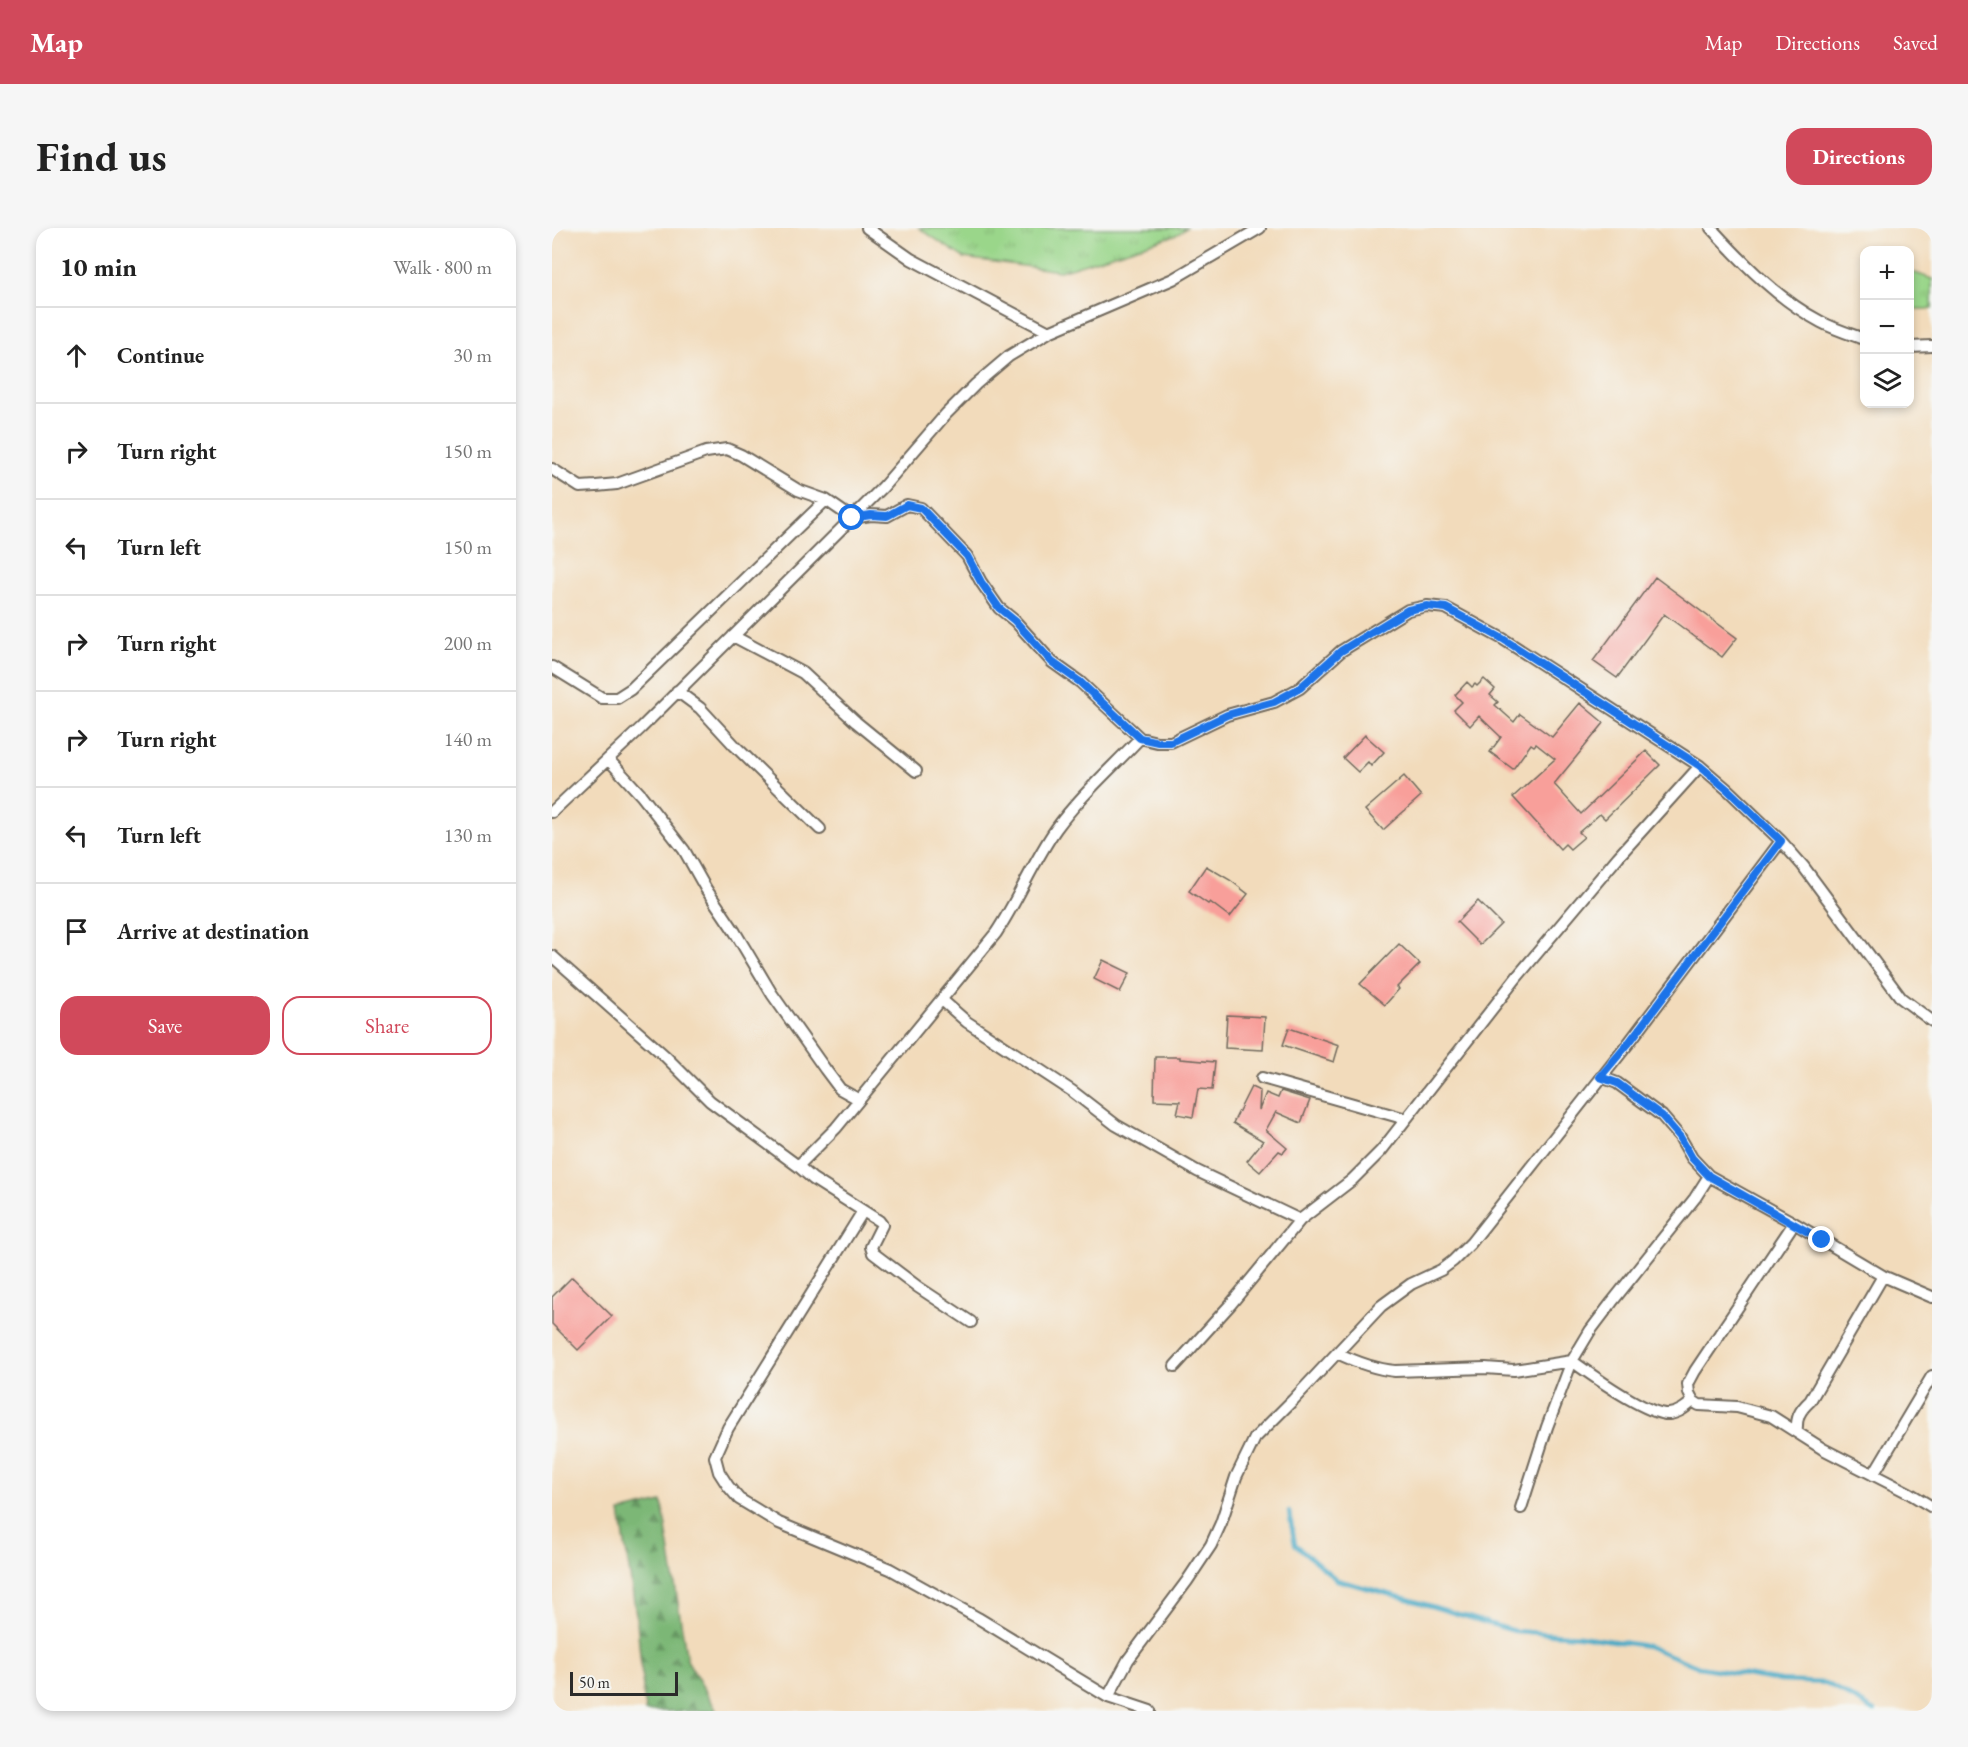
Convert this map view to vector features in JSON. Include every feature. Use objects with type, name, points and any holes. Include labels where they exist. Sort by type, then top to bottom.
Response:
[{"type":"street","points":[[867,228],[911,259],[1049,333]]},
{"type":"street","points":[[552,812],[883,487],[945,414],[1009,356],[1049,333],[1173,279],[1260,228]]},
{"type":"street","points":[[1712,228],[1738,258],[1793,304],[1821,322],[1860,337]]},
{"type":"street","points":[[1914,347],[1932,346]]},
{"type":"street","points":[[552,469],[580,487],[617,484],[706,452],[727,450],[741,455],[798,489],[826,500],[852,518],[871,515],[887,516],[907,505],[921,508],[967,556],[999,608],[1015,621],[1052,662],[1080,682],[1140,738],[1158,742],[1171,742],[1227,715],[1274,702],[1300,688],[1341,651],[1408,610],[1427,606],[1446,608],[1503,639],[1700,766],[1781,841],[1803,866],[1901,998],[1932,1022]]},
{"type":"street","points":[[552,667],[602,698],[617,698],[632,689],[826,500]]},
{"type":"street","points":[[733,636],[803,673],[856,722],[916,771]]},
{"type":"street","points":[[677,691],[700,708],[735,746],[820,829]]},
{"type":"street","points":[[798,1166],[836,1128],[996,933],[1055,831],[1073,807],[1140,738]]},
{"type":"street","points":[[608,759],[641,795],[684,850],[705,889],[735,932],[772,994],[825,1070],[840,1089],[858,1099]]},
{"type":"street","points":[[1175,1366],[1230,1305],[1300,1220],[1352,1180],[1381,1151],[1524,968],[1618,857],[1700,766]]},
{"type":"street","points":[[1108,1697],[1128,1660],[1211,1545],[1236,1477],[1255,1438],[1381,1306],[1412,1284],[1441,1270],[1463,1252],[1628,1044],[1781,841]]},
{"type":"street","points":[[552,956],[666,1056],[710,1101],[813,1179],[873,1216],[882,1225],[871,1247],[873,1252],[918,1287],[971,1322]]},
{"type":"street","points":[[942,1000],[967,1022],[1072,1090],[1116,1125],[1197,1171],[1300,1220]]},
{"type":"street","points":[[1600,1077],[1617,1083],[1662,1116],[1680,1137],[1692,1158],[1709,1176],[1883,1276],[1932,1297]]},
{"type":"street","points":[[1262,1078],[1406,1119]]},
{"type":"street","points":[[1521,1508],[1551,1416],[1572,1361],[1596,1324],[1695,1198],[1709,1176]]},
{"type":"street","points":[[863,1211],[728,1428],[715,1457],[719,1472],[739,1499],[779,1523],[890,1569],[978,1618],[1108,1697],[1150,1711]]},
{"type":"street","points":[[1794,1223],[1695,1371],[1689,1384],[1689,1394],[1693,1401],[1705,1406],[1737,1407],[1771,1416],[1823,1449],[1932,1507]]},
{"type":"street","points":[[1797,1432],[1797,1418],[1810,1401],[1883,1276]]},
{"type":"street","points":[[1337,1353],[1365,1365],[1395,1371],[1485,1368],[1514,1370],[1572,1361],[1640,1405],[1662,1414],[1682,1410],[1693,1401]]},
{"type":"street","points":[[1873,1475],[1932,1376]]},
{"type":"green space","points":[[919,228],[1186,228],[1176,235],[1060,271],[964,258]]},
{"type":"green space","points":[[1914,272],[1932,279],[1932,309],[1914,309]]},
{"type":"green space","points":[[662,1502],[687,1660],[717,1711],[645,1711],[637,1621],[620,1512]]},
{"type":"building","points":[[1655,577],[1737,638],[1722,657],[1664,614],[1617,678],[1593,661]]},
{"type":"building","points":[[1484,679],[1495,689],[1490,695],[1498,702],[1495,705],[1514,722],[1520,714],[1552,737],[1580,703],[1604,723],[1554,784],[1581,814],[1646,751],[1660,765],[1605,819],[1600,814],[1579,832],[1584,837],[1570,849],[1565,844],[1560,849],[1513,797],[1555,759],[1536,744],[1534,746],[1531,744],[1513,769],[1490,752],[1501,737],[1479,716],[1470,726],[1454,710],[1462,702],[1455,695],[1467,682],[1472,687],[1475,684],[1477,686]]},
{"type":"building","points":[[1365,735],[1384,752],[1371,766],[1368,762],[1358,772],[1343,758]]},
{"type":"building","points":[[1404,776],[1421,796],[1383,830],[1365,810]]},
{"type":"building","points":[[1206,866],[1248,894],[1230,917],[1210,902],[1208,904],[1189,891]]},
{"type":"building","points":[[1478,901],[1501,924],[1480,945],[1457,922]]},
{"type":"building","points":[[1399,944],[1420,964],[1397,987],[1399,989],[1385,1005],[1360,984]]},
{"type":"building","points":[[1103,960],[1130,973],[1120,992],[1094,979]]},
{"type":"building","points":[[1227,1015],[1265,1017],[1263,1050],[1225,1048]]},
{"type":"building","points":[[1289,1028],[1339,1045],[1334,1062],[1283,1045]]},
{"type":"building","points":[[1155,1057],[1180,1057],[1180,1059],[1215,1062],[1212,1090],[1198,1089],[1193,1117],[1177,1114],[1180,1101],[1154,1100]]},
{"type":"building","points":[[1251,1087],[1260,1091],[1259,1110],[1266,1093],[1278,1098],[1281,1091],[1310,1100],[1301,1123],[1276,1112],[1266,1130],[1287,1148],[1283,1153],[1279,1151],[1260,1172],[1247,1161],[1263,1141],[1233,1123]]},
{"type":"building","points":[[572,1277],[612,1316],[578,1350],[552,1324],[552,1297]]},
{"type":"waterway","points":[[1289,1512],[1295,1544],[1337,1580],[1514,1631],[1580,1636],[1647,1646],[1699,1667],[1780,1681],[1826,1683],[1875,1711]]},
{"type":"route","points":[[852,518],[871,515],[887,516],[894,510],[907,505],[921,508],[967,556],[999,608],[1015,621],[1052,662],[1080,682],[1140,738],[1171,742],[1227,715],[1274,702],[1300,688],[1341,651],[1408,610],[1427,606],[1446,608],[1503,639],[1700,766],[1781,841],[1628,1044],[1600,1077],[1617,1083],[1662,1116],[1680,1137],[1692,1158],[1709,1176],[1822,1240]]}]
